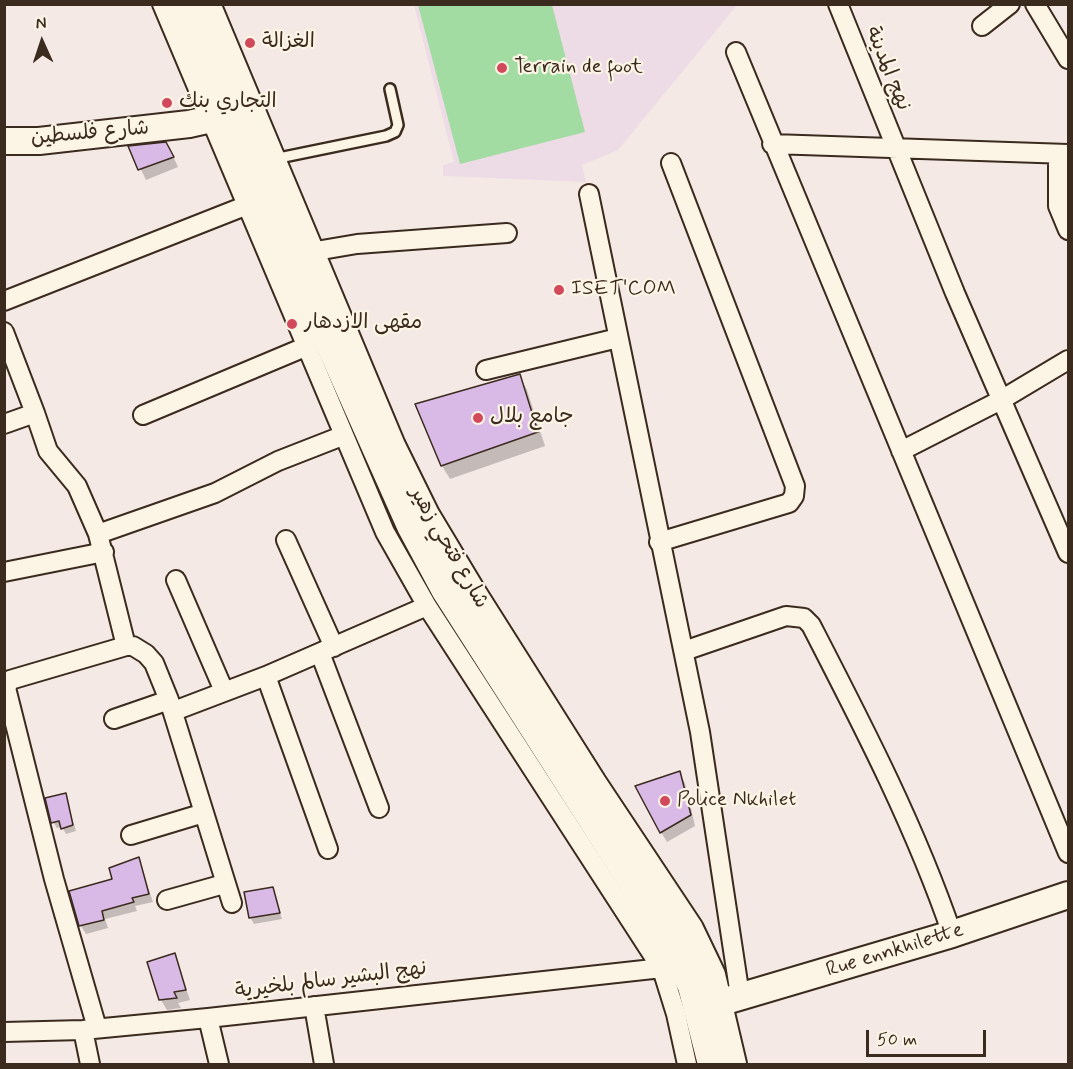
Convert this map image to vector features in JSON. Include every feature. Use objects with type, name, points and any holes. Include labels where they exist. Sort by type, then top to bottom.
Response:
[{"type":"street","points":[[162,4],[218,112],[245,206],[385,532],[426,606],[672,967]]},
{"type":"street","name":"شارع فتحي زهير","points":[[184,4],[218,112],[410,526],[445,591],[669,941],[672,967],[709,1005],[733,1065]]},
{"type":"street","name":"شارع فتحي زهير","points":[[207,4],[392,446],[426,515],[587,774],[690,929],[708,960],[711,1065]]},
{"type":"street","name":"نهج المدينة","points":[[838,4],[1000,400],[1068,553]]},
{"type":"street","points":[[982,26],[1010,4]]},
{"type":"street","points":[[1035,4],[1068,58]]},
{"type":"street","points":[[736,52],[772,144],[1068,853]]},
{"type":"street","name":"شارع فلسطين","points":[[4,125],[49,126],[218,112]]},
{"type":"street","name":"شارع فلسطين","points":[[4,141],[39,141],[218,112]]},
{"type":"street","points":[[772,144],[1063,154],[1058,206],[1068,230]]},
{"type":"street","points":[[659,542],[789,503],[794,496],[795,486],[671,163]]},
{"type":"street","points":[[589,194],[659,542],[684,651],[714,816],[709,1005],[687,1065]]},
{"type":"street","points":[[4,302],[245,206]]},
{"type":"street","points":[[310,252],[357,244],[507,232]]},
{"type":"street","points":[[4,332],[48,451],[77,486],[101,543],[126,646]]},
{"type":"street","points":[[486,370],[618,338]]},
{"type":"street","points":[[143,415],[304,347]]},
{"type":"street","points":[[901,451],[1000,400],[1068,360]]},
{"type":"street","points":[[4,424],[35,413]]},
{"type":"street","points":[[4,572],[101,543],[342,435]]},
{"type":"street","points":[[286,540],[327,650],[379,808]]},
{"type":"street","points":[[176,580],[224,691]]},
{"type":"street","points":[[114,719],[224,691],[266,676],[426,606]]},
{"type":"street","points":[[684,651],[786,616],[804,618],[811,625],[900,799],[932,874],[952,934]]},
{"type":"street","points":[[90,1065],[90,1029],[6,688],[10,680],[126,646],[133,646],[146,654],[154,663],[171,705],[224,884],[232,903]]},
{"type":"street","points":[[266,676],[328,849]]},
{"type":"street","points":[[131,835],[204,813]]},
{"type":"street","points":[[167,900],[224,884]]},
{"type":"street","name":"Rue ennkhilette","points":[[709,1005],[952,934],[1068,896]]},
{"type":"street","name":"نهج البشير سالم بلخيرية","points":[[4,1032],[90,1029],[208,1018],[672,967],[708,960]]},
{"type":"street","points":[[314,1006],[324,1065]]},
{"type":"street","points":[[208,1018],[219,1065]]},
{"type":"lane","points":[[271,159],[396,132],[398,125],[390,89]]},
{"type":"shaded area","points":[[414,5],[737,5],[618,150],[582,165],[586,182],[443,176],[443,165],[454,162]]},
{"type":"green space","name":"Terrain de foot","points":[[418,5],[552,5],[585,132],[460,164]]},
{"type":"building","points":[[166,142],[174,157],[138,170],[128,146]]},
{"type":"building","name":"جامع بلال","points":[[520,374],[538,432],[441,466],[415,404]]},
{"type":"building","name":"Police Nkhilet","points":[[680,771],[691,815],[660,833],[635,786]]},
{"type":"building","points":[[66,793],[73,825],[61,829],[59,821],[51,823],[45,798]]},
{"type":"building","points":[[139,857],[149,894],[132,898],[134,902],[102,911],[104,920],[79,926],[69,891],[112,879],[109,868]]},
{"type":"building","points":[[273,887],[280,913],[249,918],[244,892]]},
{"type":"building","points":[[175,953],[186,990],[174,992],[177,998],[159,1000],[147,962]]},
{"type":"place","name":"الغزالة","points":[[250,43]]},
{"type":"place","name":"Terrain de foot","points":[[502,68]]},
{"type":"place","name":"التجاري بنك","points":[[167,103]]},
{"type":"place","name":"ISET'COM","points":[[559,290]]},
{"type":"place","name":"مقهى الازدهار","points":[[292,324]]},
{"type":"place","name":"جامع بلال","points":[[478,418]]},
{"type":"place","name":"Police Nkhilet","points":[[665,801]]}]
